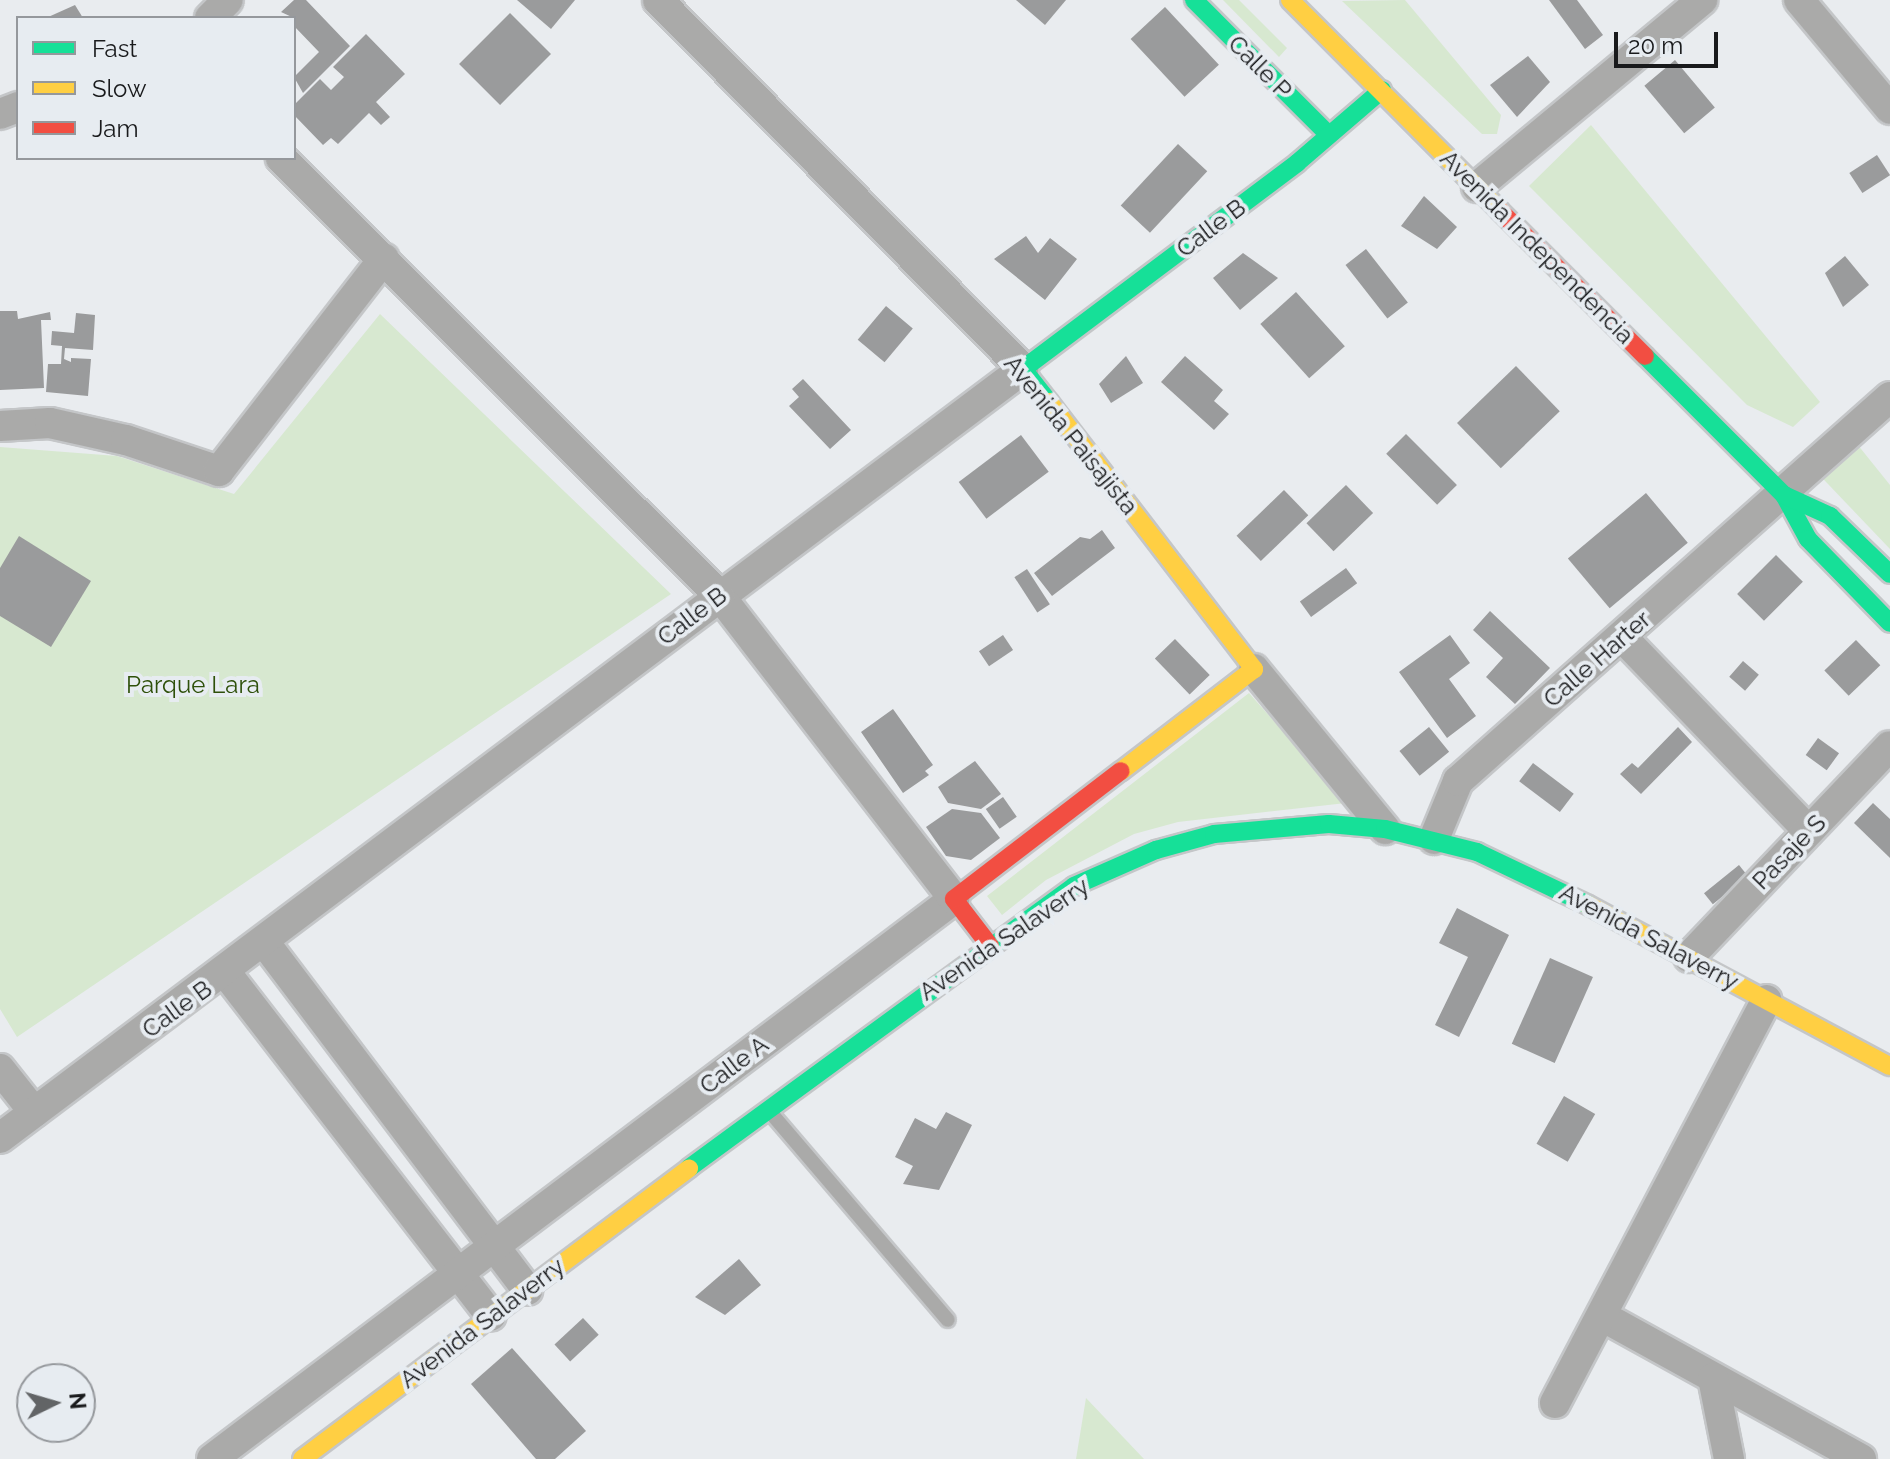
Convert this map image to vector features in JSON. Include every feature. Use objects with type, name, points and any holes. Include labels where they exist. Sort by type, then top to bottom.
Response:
[{"type":"main road","name":"Calle P","points":[[1194,0],[1327,133]]},
{"type":"main road","name":"Avenida Independencia","points":[[1293,1],[1784,495],[1808,539],[1890,623]]},
{"type":"main road","name":"Calle B","points":[[1023,369],[1297,163],[1327,133],[1382,90]]},
{"type":"main road","name":"Avenida Paisajista","points":[[1023,369],[1254,669]]},
{"type":"main road","name":"Avenida Independencia","points":[[1784,495],[1830,516],[1890,574]]},
{"type":"main road","name":"Calle A","points":[[954,899],[1254,669]]},
{"type":"main road","name":"Avenida Salaverry","points":[[302,1459],[768,1109],[1074,886],[1156,850],[1272,825],[1385,829],[1434,839],[1540,879],[1890,1066]]},
{"type":"main road","points":[[954,899],[990,946]]},
{"type":"street","points":[[212,16],[228,0]]},
{"type":"street","name":"Avenida Paisajista","points":[[658,0],[1023,369]]},
{"type":"street","points":[[1477,187],[1702,0]]},
{"type":"street","points":[[1799,0],[1890,109]]},
{"type":"street","points":[[283,160],[719,595],[954,899]]},
{"type":"street","points":[[0,426],[50,423],[126,440],[219,471],[384,258]]},
{"type":"street","name":"Calle B","points":[[0,1138],[226,973],[719,595],[1023,369]]},
{"type":"street","name":"Calle Harter","points":[[1434,839],[1458,781],[1784,495],[1890,397]]},
{"type":"street","points":[[1622,637],[1809,831]]},
{"type":"street","name":"Avenida Paisajista","points":[[1254,669],[1385,829]]},
{"type":"street","name":"Pasaje S","points":[[1689,957],[1890,746]]},
{"type":"street","name":"Calle A","points":[[212,1459],[954,899]]},
{"type":"street","points":[[265,943],[527,1290]]},
{"type":"street","points":[[226,973],[491,1316]]},
{"type":"street","points":[[1555,1403],[1767,1000]]},
{"type":"street","points":[[0,1069],[34,1112]]},
{"type":"street","points":[[1602,1316],[1861,1459]]},
{"type":"street","points":[[1713,1378],[1729,1459]]},
{"type":"lane","points":[[768,1109],[948,1320]]},
{"type":"green space","points":[[1223,0],[1239,0],[1287,48],[1279,57]]},
{"type":"green space","points":[[1405,0],[1501,115],[1497,134],[1482,134],[1342,1]]},
{"type":"green space","points":[[1591,125],[1820,402],[1793,427],[1747,405],[1529,186]]},
{"type":"green space","name":"Parque Lara","points":[[380,314],[671,594],[17,1037],[0,1009],[0,447],[117,456],[234,494]]},
{"type":"green space","points":[[1845,429],[1890,485],[1890,549],[1807,462]]},
{"type":"green space","points":[[1249,693],[1346,803],[1178,822],[1134,834],[1046,880],[1002,915],[987,896]]},
{"type":"green space","points":[[1086,1398],[1144,1459],[1076,1459]]},
{"type":"building","points":[[294,0],[306,0],[350,46],[303,93],[296,75],[319,52],[296,28],[296,16],[281,12]]},
{"type":"building","points":[[517,0],[575,0],[551,29]]},
{"type":"building","points":[[1016,0],[1066,0],[1045,25]]},
{"type":"building","points":[[1549,0],[1577,0],[1603,35],[1585,49]]},
{"type":"building","points":[[75,5],[82,16],[50,16]]},
{"type":"building","points":[[1165,7],[1219,65],[1185,97],[1131,39]]},
{"type":"building","points":[[510,13],[551,54],[500,105],[459,64]]},
{"type":"building","points":[[366,34],[405,74],[376,102],[390,117],[381,125],[369,113],[338,144],[331,138],[323,145],[296,117],[296,103],[320,79],[331,90],[344,77],[333,67]]},
{"type":"building","points":[[1528,56],[1550,82],[1517,117],[1490,85]]},
{"type":"building","points":[[1675,60],[1715,107],[1684,133],[1644,86]]},
{"type":"building","points":[[1178,144],[1207,171],[1150,233],[1121,205]]},
{"type":"building","points":[[1877,155],[1890,175],[1862,193],[1849,173]]},
{"type":"building","points":[[1424,196],[1457,227],[1437,249],[1401,226]]},
{"type":"building","points":[[1026,236],[1038,253],[1050,238],[1077,259],[1045,300],[994,259]]},
{"type":"building","points":[[1366,249],[1408,303],[1387,319],[1346,265]]},
{"type":"building","points":[[1243,253],[1278,278],[1240,310],[1213,278]]},
{"type":"building","points":[[1845,256],[1869,285],[1843,307],[1825,273]]},
{"type":"building","points":[[1296,292],[1345,346],[1309,378],[1260,324]]},
{"type":"building","points":[[886,306],[913,328],[885,362],[858,340]]},
{"type":"building","points":[[0,311],[17,311],[18,319],[50,312],[51,320],[41,320],[44,388],[0,390]]},
{"type":"building","points":[[76,313],[95,315],[93,350],[65,348],[64,359],[71,362],[71,358],[91,359],[88,396],[46,392],[48,364],[61,364],[62,346],[51,345],[52,331],[74,333]]},
{"type":"building","points":[[1126,356],[1143,383],[1111,403],[1099,384]]},
{"type":"building","points":[[1185,356],[1223,390],[1214,401],[1229,414],[1214,430],[1161,382]]},
{"type":"building","points":[[1516,366],[1560,411],[1501,468],[1457,423]]},
{"type":"building","points":[[803,379],[851,430],[830,449],[789,406],[799,397],[792,389]]},
{"type":"building","points":[[1406,434],[1457,485],[1437,505],[1386,454]]},
{"type":"building","points":[[1021,435],[1049,472],[986,519],[959,482]]},
{"type":"building","points":[[1346,485],[1373,513],[1334,551],[1306,523]]},
{"type":"building","points":[[1284,490],[1308,515],[1261,561],[1237,536]]},
{"type":"building","points":[[1646,493],[1688,543],[1610,608],[1568,559]]},
{"type":"building","points":[[1102,530],[1115,548],[1052,596],[1034,573],[1080,537],[1090,539]]},
{"type":"building","points":[[19,536],[91,581],[51,647],[0,616],[0,568]]},
{"type":"building","points":[[1776,555],[1803,582],[1764,621],[1737,594]]},
{"type":"building","points":[[1346,568],[1357,583],[1311,617],[1300,602]]},
{"type":"building","points":[[1027,569],[1050,604],[1037,612],[1014,577]]},
{"type":"building","points":[[1490,611],[1550,668],[1515,704],[1486,677],[1503,658],[1473,630]]},
{"type":"building","points":[[1003,635],[1013,650],[989,666],[979,651]]},
{"type":"building","points":[[1450,635],[1470,663],[1449,679],[1476,716],[1447,738],[1399,672]]},
{"type":"building","points":[[1175,639],[1210,675],[1190,694],[1155,658]]},
{"type":"building","points":[[1856,640],[1880,665],[1849,696],[1824,671]]},
{"type":"building","points":[[1743,661],[1759,675],[1745,691],[1729,677]]},
{"type":"building","points":[[893,709],[933,765],[925,771],[929,775],[903,793],[861,732]]},
{"type":"building","points":[[1429,727],[1449,752],[1420,776],[1399,751]]},
{"type":"building","points":[[1678,727],[1692,742],[1641,794],[1620,774],[1632,763],[1638,768]]},
{"type":"building","points":[[1818,738],[1839,753],[1827,770],[1806,755]]},
{"type":"building","points":[[975,761],[1001,794],[981,809],[948,803],[938,787]]},
{"type":"building","points":[[1533,763],[1574,794],[1560,812],[1519,781]]},
{"type":"building","points":[[1003,797],[1017,817],[1000,829],[986,809]]},
{"type":"building","points":[[1873,803],[1890,819],[1890,858],[1854,823]]},
{"type":"building","points":[[952,809],[981,813],[1000,838],[971,860],[946,856],[926,827]]},
{"type":"building","points":[[1739,865],[1748,876],[1713,904],[1704,893]]},
{"type":"building","points":[[1457,908],[1509,935],[1459,1037],[1435,1025],[1468,957],[1439,943]]},
{"type":"building","points":[[1550,958],[1593,977],[1555,1063],[1512,1044]]},
{"type":"building","points":[[1564,1096],[1595,1114],[1568,1162],[1536,1144]]},
{"type":"building","points":[[946,1112],[972,1125],[939,1190],[903,1184],[913,1166],[895,1157],[915,1118],[936,1129]]},
{"type":"building","points":[[739,1259],[761,1285],[725,1315],[695,1297]]},
{"type":"building","points":[[583,1318],[599,1335],[570,1361],[554,1345]]},
{"type":"building","points":[[512,1348],[586,1431],[555,1459],[536,1459],[471,1384]]},
{"type":"traffic: fast","points":[[1194,0],[1327,133]]},
{"type":"traffic: fast","points":[[1049,402],[1023,369],[1297,163],[1382,90]]},
{"type":"traffic: fast","points":[[1645,356],[1784,495],[1808,539],[1890,623]]},
{"type":"traffic: fast","points":[[1784,495],[1830,516],[1890,574]]},
{"type":"traffic: fast","points":[[689,1168],[1074,886],[1156,850],[1214,834],[1329,824],[1385,829],[1477,852],[1588,905]]},
{"type":"traffic: slow","points":[[1290,0],[1500,211]]},
{"type":"traffic: slow","points":[[1049,402],[1254,669],[1121,771]]},
{"type":"traffic: slow","points":[[1588,905],[1890,1066]]},
{"type":"traffic: slow","points":[[302,1459],[689,1168]]},
{"type":"traffic: jam","points":[[1500,211],[1645,356]]},
{"type":"traffic: jam","points":[[990,946],[954,899],[1121,771]]}]
